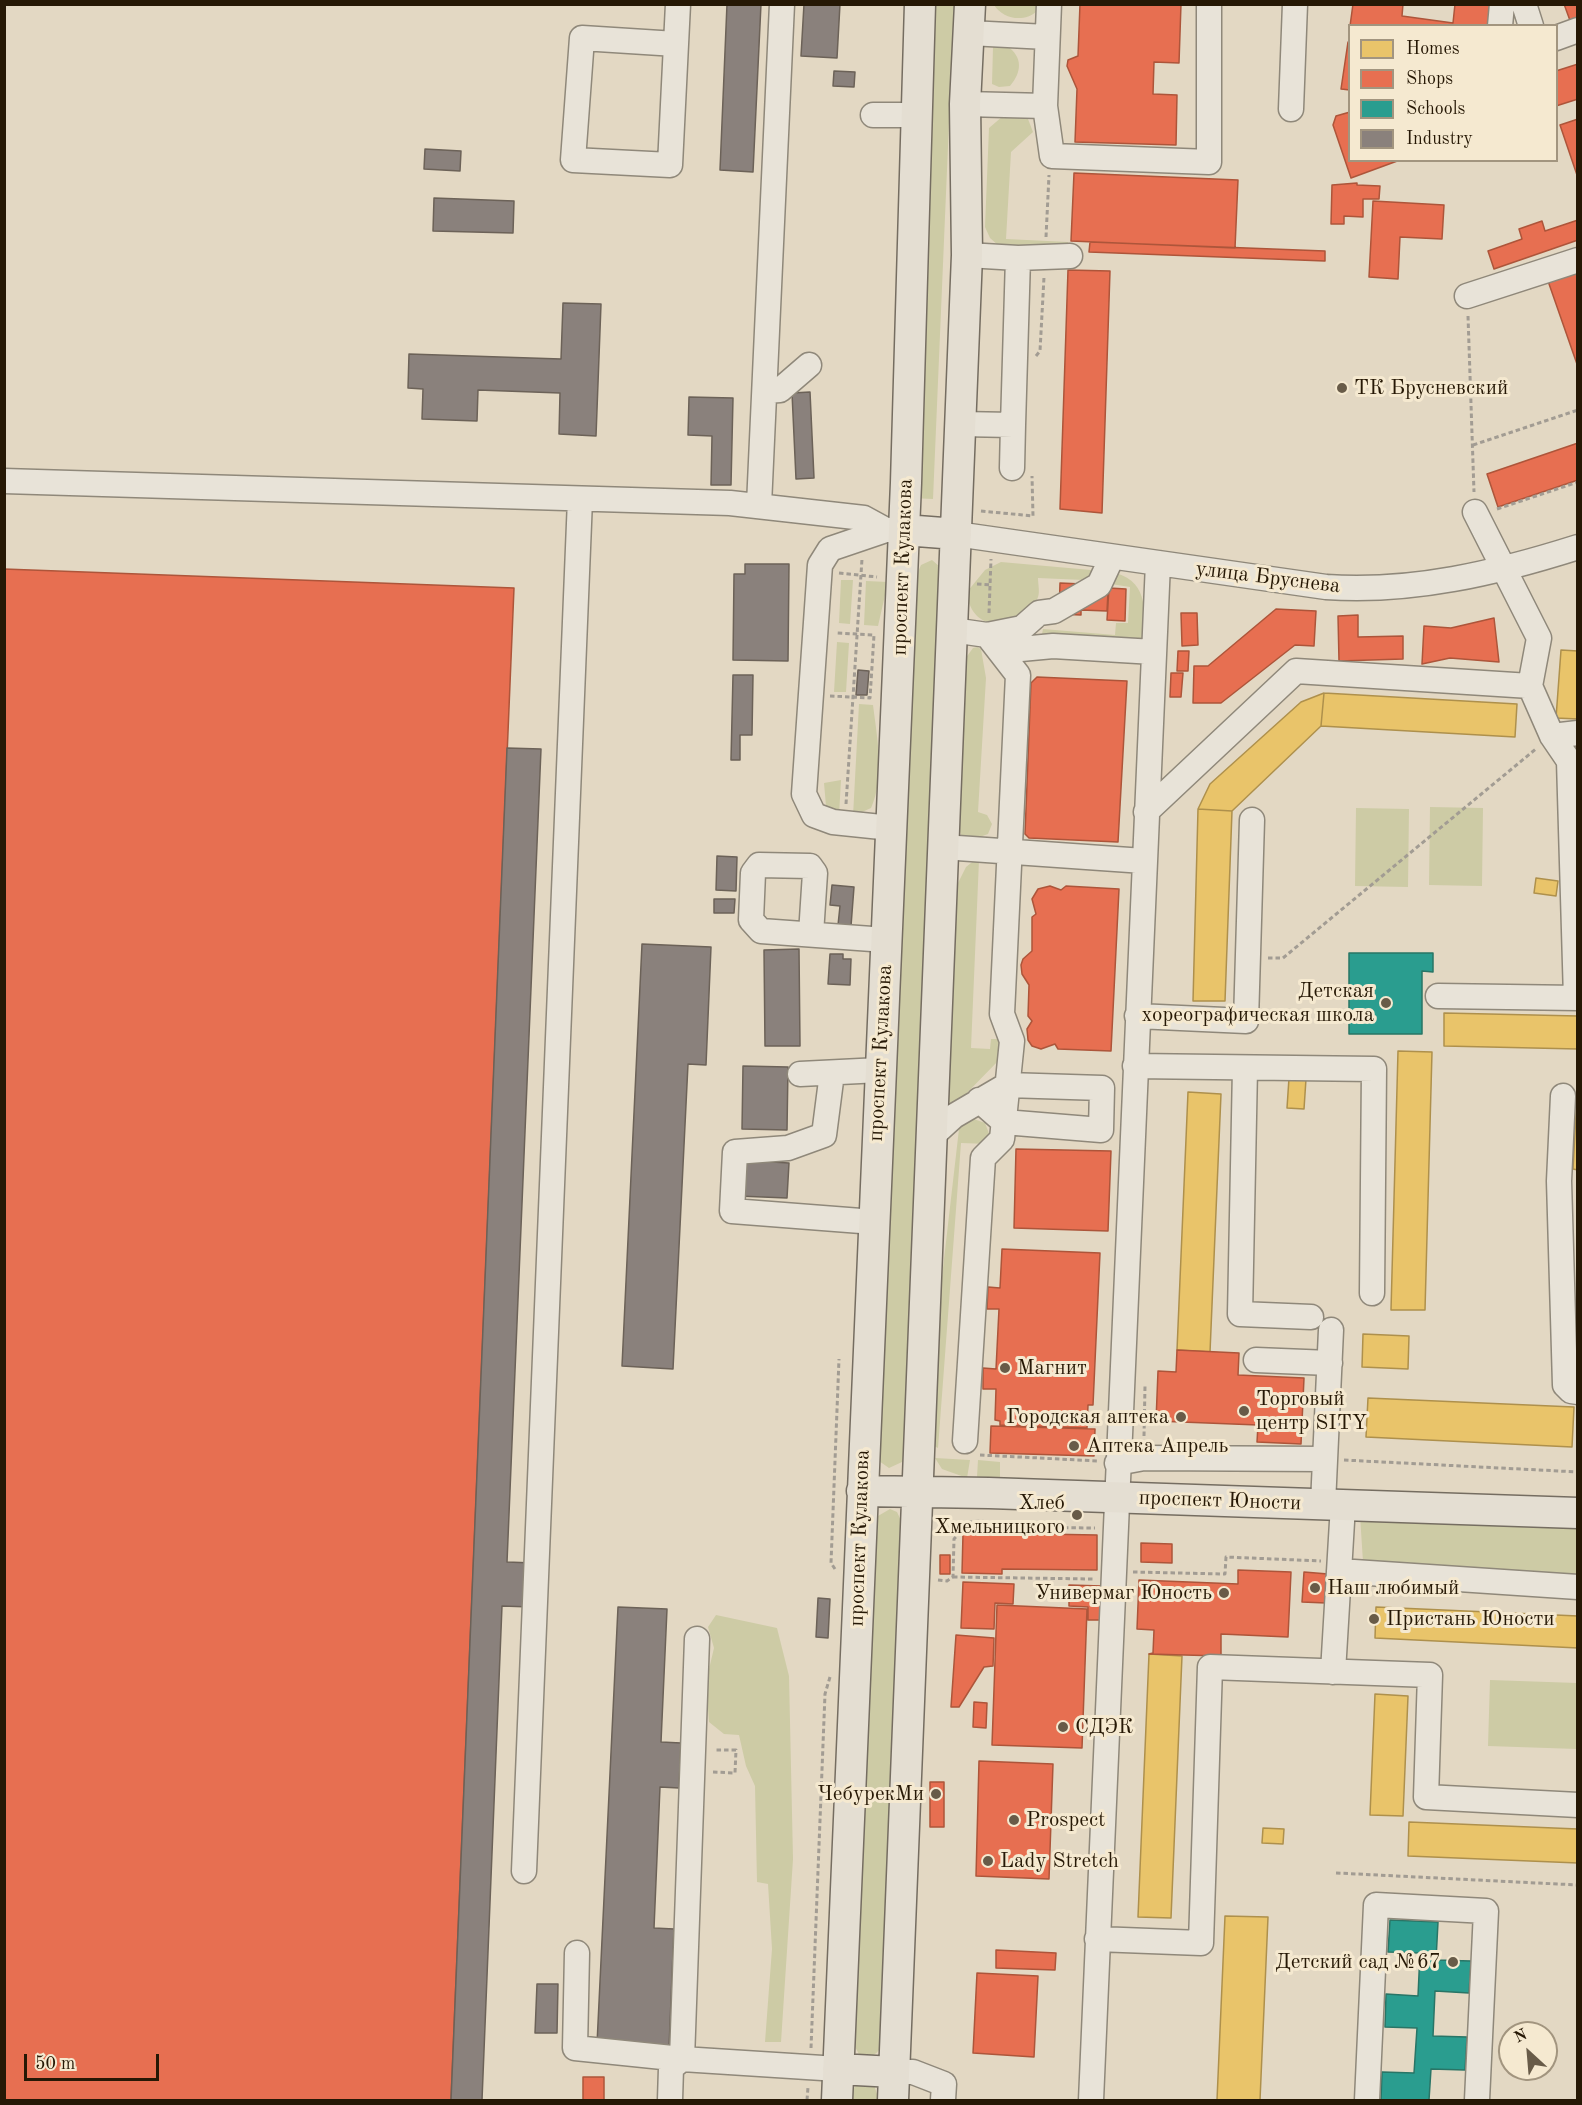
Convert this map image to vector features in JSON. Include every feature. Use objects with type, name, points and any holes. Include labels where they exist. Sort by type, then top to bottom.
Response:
[{"type":"main road","name":"проспект Кулакова","points":[[837,2100],[824,2069],[862,1491],[891,828],[895,530],[920,4]]},
{"type":"main road","points":[[824,2069],[893,2086],[967,255],[965,104],[969,19]]},
{"type":"main road","points":[[895,530],[956,534]]},
{"type":"main road","name":"проспект Юности","points":[[862,1491],[1116,1497],[1578,1513]]},
{"type":"street","points":[[676,44],[582,38],[573,160],[670,165],[678,4]]},
{"type":"street","points":[[759,505],[782,4]]},
{"type":"street","points":[[1049,4],[1045,106],[1052,156],[1209,162],[1209,4]]},
{"type":"street","points":[[1291,110],[1295,4]]},
{"type":"street","points":[[1500,24],[1502,4]]},
{"type":"street","points":[[1524,4],[1531,24]]},
{"type":"street","points":[[969,19],[1047,38]]},
{"type":"street","points":[[1558,38],[1578,30]]},
{"type":"street","points":[[965,104],[1045,106]]},
{"type":"street","points":[[873,115],[916,115]]},
{"type":"street","points":[[967,255],[1018,258],[1070,256]]},
{"type":"street","points":[[1012,468],[1018,258]]},
{"type":"street","points":[[1467,296],[1578,260]]},
{"type":"street","points":[[765,391],[780,390],[810,365]]},
{"type":"street","points":[[960,424],[1013,425]]},
{"type":"street","points":[[6,482],[759,505],[864,518],[895,530]]},
{"type":"street","points":[[524,1871],[580,499]]},
{"type":"street","points":[[1438,996],[1577,998],[1569,761],[1552,736],[1530,686],[1539,638],[1475,513]]},
{"type":"street","points":[[891,828],[833,822],[814,815],[804,794],[820,565],[830,549],[895,530]]},
{"type":"street","name":"улица Бруснева","points":[[956,534],[1360,590],[1437,582],[1505,569],[1578,548]]},
{"type":"street","points":[[952,630],[987,635],[1022,628],[1040,613],[1054,611],[1099,585],[1112,556]]},
{"type":"street","points":[[1090,2100],[1158,563]]},
{"type":"street","points":[[987,635],[1010,650],[1053,646],[1154,652]]},
{"type":"street","points":[[969,1448],[983,1158],[1002,1139],[1012,1041],[1002,1014],[1018,675],[987,635]]},
{"type":"street","points":[[1146,812],[1296,671],[1530,686]]},
{"type":"street","points":[[1552,736],[1578,733]]},
{"type":"street","points":[[1137,1016],[1246,1021],[1252,820]]},
{"type":"street","points":[[943,847],[1144,861]]},
{"type":"street","points":[[811,934],[886,940]]},
{"type":"street","points":[[1135,1066],[1374,1069],[1372,1293]]},
{"type":"street","points":[[1245,1068],[1240,1314],[1311,1317]]},
{"type":"street","points":[[800,1074],[880,1070]]},
{"type":"street","points":[[832,1073],[824,1135],[788,1148],[735,1152],[732,1210],[874,1222]]},
{"type":"street","points":[[931,1137],[954,1116],[979,1100],[1007,1085],[1102,1088],[1101,1130],[1004,1122],[979,1100]]},
{"type":"street","points":[[1563,1096],[1568,1181],[1565,1385],[1571,1391],[1578,1392]]},
{"type":"street","points":[[1331,1330],[1324,1459],[1333,1505],[1339,1566],[1333,1672]]},
{"type":"street","points":[[1256,1360],[1330,1363]]},
{"type":"street","points":[[1117,1462],[1144,1458],[1324,1459]]},
{"type":"street","points":[[1339,1566],[1578,1587]]},
{"type":"street","points":[[670,2100],[671,2068],[682,2059],[699,1760],[698,1639]]},
{"type":"street","points":[[1097,1939],[1201,1943],[1210,1668],[1430,1675],[1426,1797],[1578,1805]]},
{"type":"street","points":[[1367,2100],[1376,1905],[1486,1911],[1477,2100]]},
{"type":"street","points":[[577,1953],[575,2048],[682,2059],[824,2069]]},
{"type":"street","points":[[893,2086],[914,2072],[944,2084],[943,2100]]},
{"type":"path","points":[[1467,296],[1475,513],[1578,482]]},
{"type":"path","points":[[1473,445],[1578,410]]},
{"type":"path","points":[[980,511],[1033,516]]},
{"type":"path","points":[[846,815],[863,538]]},
{"type":"path","points":[[987,635],[991,557]]},
{"type":"path","points":[[816,632],[874,635],[870,698],[829,696]]},
{"type":"path","points":[[1248,958],[1284,957],[1552,736]]},
{"type":"path","points":[[839,1359],[831,1563],[841,1576]]},
{"type":"path","points":[[1144,1458],[1145,1375]]},
{"type":"path","points":[[969,1448],[1117,1462]]},
{"type":"path","points":[[1324,1459],[1578,1472]]},
{"type":"path","points":[[953,1577],[954,1539],[970,1522],[982,1521],[1002,1527],[1114,1528]]},
{"type":"path","points":[[933,1580],[947,1581],[953,1577],[1112,1579],[1128,1572],[1225,1574],[1226,1557],[1339,1566]]},
{"type":"path","points":[[706,1750],[736,1750],[735,1773],[705,1772],[699,1760],[706,1750]]},
{"type":"path","points":[[807,2100],[824,2069],[821,1787]]},
{"type":"path","points":[[1336,1873],[1578,1885]]},
{"type":"shaded area","points":[[933,5],[954,5],[933,499],[911,498]]},
{"type":"shaded area","points":[[994,5],[1038,5],[1037,11],[1032,15],[1014,18],[1003,14]]},
{"type":"shaded area","points":[[1007,46],[1016,55],[1019,70],[1010,86],[999,87],[992,84],[993,47]]},
{"type":"shaded area","points":[[1022,115],[1028,119],[1033,132],[1011,152],[1006,239],[1068,242],[1068,252],[999,246],[990,238],[985,227],[989,128],[1003,116]]},
{"type":"shaded area","points":[[932,560],[940,567],[941,574],[904,1456],[902,1462],[889,1468],[879,1461],[878,1450],[918,572],[921,565]]},
{"type":"shaded area","points":[[1001,562],[1091,570],[1091,577],[1084,580],[1038,578],[1038,597],[1026,612],[1008,622],[989,623],[974,613],[969,604],[967,592],[985,570]]},
{"type":"shaded area","points":[[1116,573],[1135,584],[1140,592],[1144,611],[1143,644],[1042,634],[1043,629],[1115,635],[1116,623],[1128,623],[1130,587],[1111,584]]},
{"type":"shaded area","points":[[841,580],[853,580],[850,624],[839,623]]},
{"type":"shaded area","points":[[866,581],[888,582],[878,626],[864,625]]},
{"type":"shaded area","points":[[837,642],[849,643],[846,692],[834,692]]},
{"type":"shaded area","points":[[973,648],[981,649],[986,678],[978,812],[987,815],[992,824],[988,834],[974,839],[961,835],[958,827],[965,659]]},
{"type":"shaded area","points":[[859,704],[873,705],[879,771],[871,808],[853,816]]},
{"type":"shaded area","points":[[841,780],[839,815],[826,806],[824,783]]},
{"type":"shaded area","points":[[1430,807],[1483,808],[1482,886],[1429,885]]},
{"type":"shaded area","points":[[1356,808],[1409,809],[1408,887],[1355,886]]},
{"type":"shaded area","points":[[976,859],[979,860],[971,1048],[990,1049],[991,1039],[1001,1039],[1000,1059],[960,1100],[950,1103],[947,1100],[955,889],[966,867]]},
{"type":"shaded area","points":[[971,1118],[985,1123],[990,1136],[988,1144],[961,1143],[938,1448],[932,1445],[940,1294],[959,1129]]},
{"type":"shaded area","points":[[935,1458],[970,1460],[967,1478],[942,1469]]},
{"type":"shaded area","points":[[978,1460],[1000,1462],[1000,1477],[977,1477]]},
{"type":"shaded area","points":[[890,1509],[897,1512],[903,1525],[881,2045],[878,2052],[873,2055],[860,2056],[854,2045],[875,1524],[878,1516]]},
{"type":"shaded area","points":[[1360,1515],[1577,1522],[1577,1574],[1363,1562]]},
{"type":"shaded area","points":[[716,1615],[777,1628],[789,1676],[793,1859],[781,2042],[765,2042],[772,1949],[768,1884],[757,1882],[755,1786],[746,1766],[739,1735],[724,1734],[709,1722],[706,1682],[714,1648],[708,1627]]},
{"type":"shaded area","points":[[1490,1680],[1577,1683],[1577,1749],[1488,1746]]},
{"type":"shaded area","points":[[862,2082],[874,2085],[879,2100],[852,2100],[854,2089]]},
{"type":"building: Homes","points":[[1561,650],[1578,651],[1578,719],[1556,718]]},
{"type":"building: Homes","points":[[1324,693],[1321,726],[1232,811],[1198,809],[1210,784],[1301,702]]},
{"type":"building: Homes","points":[[1324,693],[1517,704],[1515,737],[1321,726]]},
{"type":"building: Homes","points":[[1198,809],[1232,811],[1225,1001],[1193,1001]]},
{"type":"building: Homes","points":[[1536,878],[1558,881],[1556,896],[1534,893]]},
{"type":"building: Homes","points":[[1444,1013],[1578,1016],[1578,1049],[1444,1046]]},
{"type":"building: Homes","points":[[1398,1051],[1432,1052],[1425,1310],[1391,1310]]},
{"type":"building: Homes","points":[[1289,1078],[1306,1079],[1304,1109],[1287,1108]]},
{"type":"building: Homes","points":[[1188,1092],[1221,1094],[1210,1352],[1177,1350]]},
{"type":"building: Homes","points":[[1578,1096],[1578,1170],[1573,1169]]},
{"type":"building: Homes","points":[[1363,1334],[1409,1336],[1408,1369],[1362,1367]]},
{"type":"building: Homes","points":[[1368,1398],[1574,1407],[1572,1447],[1366,1437]]},
{"type":"building: Homes","points":[[1376,1607],[1578,1616],[1578,1648],[1375,1638]]},
{"type":"building: Homes","points":[[1149,1654],[1182,1656],[1171,1918],[1138,1917]]},
{"type":"building: Homes","points":[[1375,1694],[1408,1696],[1403,1816],[1370,1815]]},
{"type":"building: Homes","points":[[1409,1822],[1578,1829],[1578,1863],[1408,1856]]},
{"type":"building: Homes","points":[[1263,1828],[1284,1829],[1283,1844],[1262,1843]]},
{"type":"building: Homes","points":[[1225,1916],[1268,1917],[1260,2100],[1217,2100]]},
{"type":"building: Shops","points":[[1080,4],[1181,4],[1179,63],[1154,62],[1153,94],[1177,95],[1176,145],[1075,142],[1077,89],[1067,66],[1068,60],[1078,56]]},
{"type":"building: Shops","points":[[1353,4],[1403,4],[1402,16],[1453,23],[1455,4],[1492,4],[1489,24],[1350,24]]},
{"type":"building: Shops","points":[[1564,4],[1578,4],[1578,24],[1572,26]]},
{"type":"building: Shops","points":[[1348,42],[1348,90],[1341,89]]},
{"type":"building: Shops","points":[[1578,64],[1578,99],[1558,105],[1558,70]]},
{"type":"building: Shops","points":[[1348,113],[1348,162],[1395,162],[1351,178],[1333,125],[1336,116]]},
{"type":"building: Shops","points":[[1578,119],[1578,178],[1560,125]]},
{"type":"building: Shops","points":[[1074,173],[1238,180],[1235,248],[1071,241]]},
{"type":"building: Shops","points":[[1357,183],[1357,185],[1380,186],[1379,199],[1363,199],[1363,217],[1344,216],[1344,224],[1331,224],[1332,185]]},
{"type":"building: Shops","points":[[1373,201],[1444,205],[1442,239],[1400,237],[1398,279],[1369,277]]},
{"type":"building: Shops","points":[[1578,220],[1578,240],[1494,269],[1488,251],[1522,239],[1519,229],[1542,221],[1545,231]]},
{"type":"building: Shops","points":[[1090,242],[1325,251],[1325,261],[1089,252]]},
{"type":"building: Shops","points":[[1068,270],[1110,271],[1102,513],[1060,509]]},
{"type":"building: Shops","points":[[1578,272],[1578,367],[1548,281]]},
{"type":"building: Shops","points":[[1578,443],[1578,480],[1498,507],[1487,474]]},
{"type":"building: Shops","points":[[4,569],[514,588],[451,2100],[4,2100]]},
{"type":"building: Shops","points":[[1060,583],[1082,584],[1108,592],[1107,611],[1081,610],[1081,615],[1059,614]]},
{"type":"building: Shops","points":[[1109,588],[1126,589],[1125,621],[1107,620]]},
{"type":"building: Shops","points":[[1276,609],[1316,611],[1314,646],[1295,645],[1221,703],[1193,703],[1194,666],[1208,666]]},
{"type":"building: Shops","points":[[1181,613],[1197,613],[1198,645],[1182,646]]},
{"type":"building: Shops","points":[[1358,615],[1358,637],[1403,636],[1403,659],[1339,661],[1338,616]]},
{"type":"building: Shops","points":[[1494,618],[1499,662],[1450,658],[1422,664],[1424,626],[1451,628]]},
{"type":"building: Shops","points":[[1178,651],[1189,651],[1188,671],[1177,671]]},
{"type":"building: Shops","points":[[1171,673],[1183,673],[1181,697],[1170,697]]},
{"type":"building: Shops","points":[[1037,677],[1127,681],[1118,842],[1029,838],[1025,834],[1031,683]]},
{"type":"building: Shops","points":[[1050,886],[1061,890],[1066,886],[1119,889],[1111,1051],[1058,1049],[1055,1044],[1041,1049],[1032,1046],[1028,1040],[1027,1029],[1032,1021],[1028,1016],[1029,985],[1022,974],[1021,965],[1023,959],[1032,951],[1032,917],[1036,914],[1032,899],[1038,889]]},
{"type":"building: Shops","points":[[1016,1149],[1111,1151],[1108,1231],[1014,1228]]},
{"type":"building: Shops","points":[[1002,1249],[1100,1253],[1093,1405],[1088,1405],[1087,1428],[1000,1425],[1000,1421],[995,1420],[996,1389],[983,1389],[983,1368],[996,1369],[999,1309],[987,1309],[988,1287],[1000,1288]]},
{"type":"building: Shops","points":[[1177,1350],[1239,1353],[1238,1375],[1304,1378],[1301,1444],[1257,1442],[1258,1425],[1156,1421],[1158,1371],[1176,1372]]},
{"type":"building: Shops","points":[[991,1426],[1095,1429],[1094,1456],[990,1453]]},
{"type":"building: Shops","points":[[1008,1530],[1041,1531],[1041,1534],[1097,1535],[1097,1570],[1002,1569],[1002,1574],[962,1573],[963,1534],[1008,1535]]},
{"type":"building: Shops","points":[[1141,1543],[1172,1544],[1172,1563],[1141,1562]]},
{"type":"building: Shops","points":[[940,1555],[950,1555],[950,1574],[940,1574]]},
{"type":"building: Shops","points":[[1238,1570],[1291,1572],[1288,1637],[1221,1634],[1221,1656],[1149,1654],[1153,1653],[1154,1630],[1137,1629],[1139,1580],[1238,1584]]},
{"type":"building: Shops","name":"Наш любимый","points":[[1304,1572],[1328,1574],[1326,1603],[1302,1602]]},
{"type":"building: Shops","points":[[963,1582],[1014,1584],[1013,1604],[995,1603],[994,1629],[961,1628]]},
{"type":"building: Shops","points":[[1069,1585],[1102,1586],[1101,1620],[1088,1620],[1088,1607],[1069,1606]]},
{"type":"building: Shops","points":[[997,1605],[1087,1609],[1082,1748],[992,1745]]},
{"type":"building: Shops","points":[[956,1635],[994,1638],[993,1666],[984,1667],[959,1707],[951,1707]]},
{"type":"building: Shops","points":[[974,1702],[987,1703],[986,1728],[973,1727]]},
{"type":"building: Shops","name":"Prospect","points":[[979,1761],[1053,1764],[1049,1879],[976,1876]]},
{"type":"building: Shops","points":[[930,1782],[944,1782],[944,1827],[930,1827]]},
{"type":"building: Shops","points":[[996,1950],[1056,1953],[1055,1970],[996,1968]]},
{"type":"building: Shops","points":[[977,1973],[1038,1976],[1034,2057],[973,2053]]},
{"type":"building: Shops","points":[[583,2077],[604,2077],[604,2100],[583,2100]]},
{"type":"building: Schools","name":"Детская хореографическая школа","points":[[1349,953],[1433,953],[1433,972],[1422,971],[1422,1034],[1349,1034]]},
{"type":"building: Schools","points":[[1390,1920],[1438,1922],[1436,1960],[1471,1961],[1469,1993],[1435,1991],[1433,2036],[1467,2037],[1465,2070],[1431,2069],[1429,2100],[1381,2100],[1382,2072],[1414,2073],[1417,2028],[1385,2027],[1386,1994],[1418,1996],[1420,1953],[1388,1952]]},
{"type":"building: Industry","points":[[727,4],[761,4],[753,172],[720,170]]},
{"type":"building: Industry","points":[[804,4],[840,4],[837,58],[801,56]]},
{"type":"building: Industry","points":[[834,71],[855,72],[854,87],[833,86]]},
{"type":"building: Industry","points":[[425,149],[461,151],[460,171],[424,169]]},
{"type":"building: Industry","points":[[434,198],[514,201],[513,233],[433,231]]},
{"type":"building: Industry","points":[[563,303],[601,304],[596,436],[559,434],[560,393],[478,390],[477,421],[422,419],[423,389],[408,388],[409,354],[561,359]]},
{"type":"building: Industry","points":[[810,392],[814,478],[796,479],[792,393]]},
{"type":"building: Industry","points":[[689,397],[733,398],[731,485],[711,485],[712,436],[688,435]]},
{"type":"building: Industry","points":[[745,564],[789,564],[788,661],[733,660],[734,574],[745,574]]},
{"type":"building: Industry","points":[[858,670],[869,671],[867,695],[856,695]]},
{"type":"building: Industry","points":[[733,675],[753,675],[752,735],[740,735],[740,760],[731,760]]},
{"type":"building: Industry","points":[[507,748],[541,749],[507,1562],[533,1563],[531,1607],[502,1606],[482,2100],[451,2100]]},
{"type":"building: Industry","points":[[717,856],[737,857],[736,891],[716,890]]},
{"type":"building: Industry","points":[[832,885],[854,887],[851,926],[838,925],[840,906],[830,905]]},
{"type":"building: Industry","points":[[714,899],[735,899],[734,913],[714,913]]},
{"type":"building: Industry","points":[[642,944],[711,947],[706,1065],[688,1064],[673,1369],[622,1366]]},
{"type":"building: Industry","points":[[799,949],[800,1046],[765,1046],[764,950]]},
{"type":"building: Industry","points":[[830,954],[843,954],[843,959],[851,959],[850,985],[828,984]]},
{"type":"building: Industry","points":[[743,1066],[788,1067],[787,1130],[742,1129]]},
{"type":"building: Industry","points":[[739,1160],[789,1163],[787,1198],[738,1196]]},
{"type":"building: Industry","points":[[818,1598],[830,1599],[828,1638],[816,1637]]},
{"type":"building: Industry","points":[[618,1607],[667,1609],[661,1742],[681,1743],[679,1788],[660,1787],[654,1928],[674,1929],[669,2048],[597,2044]]},
{"type":"building: Industry","points":[[537,1984],[558,1984],[557,2033],[535,2033]]},
{"type":"place","name":"ТК Брусневский","points":[[1342,388]]},
{"type":"place","name":"Детская хореографическая школа","points":[[1386,1003]]},
{"type":"place","name":"Магнит","points":[[1005,1368]]},
{"type":"place","name":"Торговый центр SITY","points":[[1244,1411]]},
{"type":"place","name":"Городская аптека","points":[[1181,1417]]},
{"type":"place","name":"Аптека Апрель","points":[[1074,1446]]},
{"type":"place","name":"Хлеб Хмельницкого","points":[[1077,1515]]},
{"type":"place","name":"Наш любимый","points":[[1315,1588]]},
{"type":"place","name":"Универмаг Юность","points":[[1224,1593]]},
{"type":"place","name":"Пристань Юности","points":[[1374,1619]]},
{"type":"place","name":"СДЭК","points":[[1063,1727]]},
{"type":"place","name":"ЧебурекМи","points":[[936,1794]]},
{"type":"place","name":"Prospect","points":[[1014,1820]]},
{"type":"place","name":"Lady Stretch","points":[[988,1861]]},
{"type":"place","name":"Детский сад №67","points":[[1453,1962]]}]
